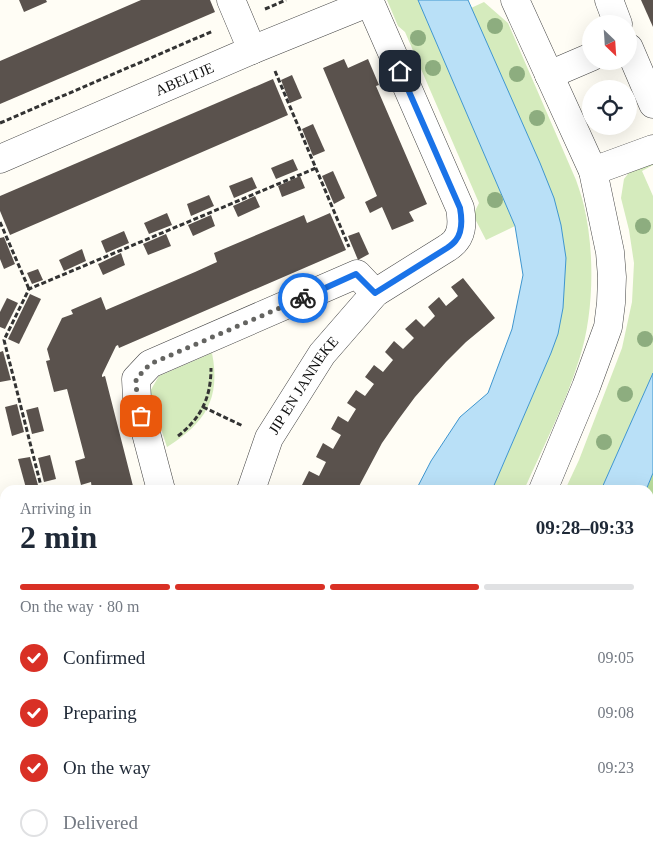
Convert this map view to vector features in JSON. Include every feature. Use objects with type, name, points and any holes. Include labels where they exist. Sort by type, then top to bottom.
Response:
[{"type":"street","points":[[516,0],[593,171],[610,252],[612,277],[608,327],[586,387],[545,485]]},
{"type":"street","points":[[608,0],[614,15]]},
{"type":"street","name":"ABELTJE","points":[[0,159],[370,1]]},
{"type":"street","name":"JIP EN JANNEKE","points":[[160,485],[137,399],[136,379],[150,364],[203,342],[366,284],[447,248],[456,241],[462,218],[460,208],[370,1]]},
{"type":"street","points":[[235,10],[258,48]]},
{"type":"street","points":[[549,75],[582,61]]},
{"type":"street","points":[[638,69],[653,104]]},
{"type":"street","points":[[593,171],[653,149]]},
{"type":"street","name":"JIP EN JANNEKE","points":[[253,485],[269,438],[366,284]]},
{"type":"path","points":[[0,122],[235,10],[286,0]]},
{"type":"path","points":[[258,48],[316,168],[366,284]]},
{"type":"path","points":[[41,485],[4,340],[29,289],[316,168]]},
{"type":"path","points":[[0,222],[29,289]]},
{"type":"path","points":[[150,449],[169,442],[187,428],[196,419],[203,407],[209,392],[211,369],[203,342]]},
{"type":"path","points":[[203,407],[269,438]]},
{"type":"green space","points":[[387,0],[418,0],[515,226],[486,240],[473,215],[479,203],[405,32],[398,26]]},
{"type":"green space","points":[[484,2],[508,23],[576,180],[588,224],[591,284],[588,324],[584,342],[567,393],[526,485],[494,485],[551,353],[471,8]]},
{"type":"green space","points":[[653,158],[653,165],[642,171],[653,196],[653,373],[603,485],[567,485],[579,460],[622,348],[632,302],[634,263],[629,230],[621,198],[624,179],[634,166]]},
{"type":"green space","points":[[212,353],[214,384],[212,397],[207,408],[191,429],[167,447],[149,393],[159,376]]},
{"type":"green space","points":[[653,473],[653,485],[648,485]]},
{"type":"water","points":[[418,0],[468,0],[554,198],[561,225],[566,258],[563,308],[558,334],[494,485],[419,485],[431,461],[460,417],[488,393],[512,329],[523,275],[515,226]]},
{"type":"water","points":[[653,373],[653,473],[648,485],[603,485]]},
{"type":"building","points":[[19,0],[46,0],[47,2],[24,12]]},
{"type":"building","points":[[141,0],[210,0],[215,12],[0,104],[0,61]]},
{"type":"building","points":[[641,0],[653,0],[653,27]]},
{"type":"building","points":[[344,59],[348,68],[368,59],[379,85],[376,86],[427,204],[409,212],[414,221],[392,230],[382,207],[370,213],[365,202],[377,196],[323,68]]},
{"type":"building","points":[[292,75],[302,98],[290,103],[281,80]]},
{"type":"building","points":[[273,79],[288,115],[10,235],[0,211],[0,196]]},
{"type":"building","points":[[313,124],[325,151],[313,156],[302,129]]},
{"type":"building","points":[[293,159],[298,170],[276,179],[271,168]]},
{"type":"building","points":[[333,171],[345,198],[334,204],[322,176]]},
{"type":"building","points":[[300,176],[305,188],[282,197],[278,186]]},
{"type":"building","points":[[252,177],[257,188],[234,198],[229,186]]},
{"type":"building","points":[[209,195],[214,206],[191,216],[187,204]]},
{"type":"building","points":[[255,196],[260,207],[238,217],[233,206]]},
{"type":"building","points":[[167,213],[172,225],[149,234],[144,223]]},
{"type":"building","points":[[330,213],[346,250],[119,348],[118,345],[116,346],[102,377],[105,376],[133,485],[91,485],[91,482],[81,485],[75,461],[85,458],[67,389],[54,392],[46,361],[50,360],[47,349],[62,318],[73,314],[71,310],[101,297],[106,310],[217,262],[214,253],[304,215],[307,223]]},
{"type":"building","points":[[211,215],[215,226],[193,236],[188,225]]},
{"type":"building","points":[[124,231],[129,243],[106,253],[101,241]]},
{"type":"building","points":[[359,232],[369,254],[358,260],[348,236]]},
{"type":"building","points":[[166,234],[171,246],[148,255],[143,244]]},
{"type":"building","points":[[4,237],[15,264],[4,269],[0,259],[0,238]]},
{"type":"building","points":[[82,249],[86,261],[64,271],[59,260]]},
{"type":"building","points":[[121,253],[125,265],[103,275],[98,264]]},
{"type":"building","points":[[38,269],[43,280],[32,284],[27,273]]},
{"type":"building","points":[[463,278],[495,318],[466,342],[415,397],[382,443],[360,485],[302,485],[309,471],[319,476],[326,462],[316,457],[323,443],[333,449],[341,435],[331,429],[338,416],[348,422],[356,409],[347,403],[356,390],[365,396],[374,384],[365,377],[374,365],[383,372],[393,360],[385,352],[394,341],[403,349],[414,338],[405,329],[416,319],[424,327],[435,316],[428,307],[439,297],[446,306],[458,296],[451,287]]},
{"type":"building","points":[[30,294],[41,299],[19,344],[8,339]]},
{"type":"building","points":[[7,298],[18,303],[5,329],[0,327],[0,312]]},
{"type":"building","points":[[3,351],[11,380],[0,382],[0,352]]},
{"type":"building","points":[[17,404],[24,432],[12,436],[5,407]]},
{"type":"building","points":[[38,407],[44,431],[32,434],[26,410]]},
{"type":"building","points":[[50,455],[56,479],[44,482],[38,458]]},
{"type":"building","points":[[30,457],[38,485],[25,485],[18,459]]},
{"type":"way so far","points":[[141,416],[137,399],[136,379],[150,364],[303,298]]},
{"type":"route","points":[[303,298],[356,274],[375,293],[456,241],[462,218],[460,208],[400,71]]}]
